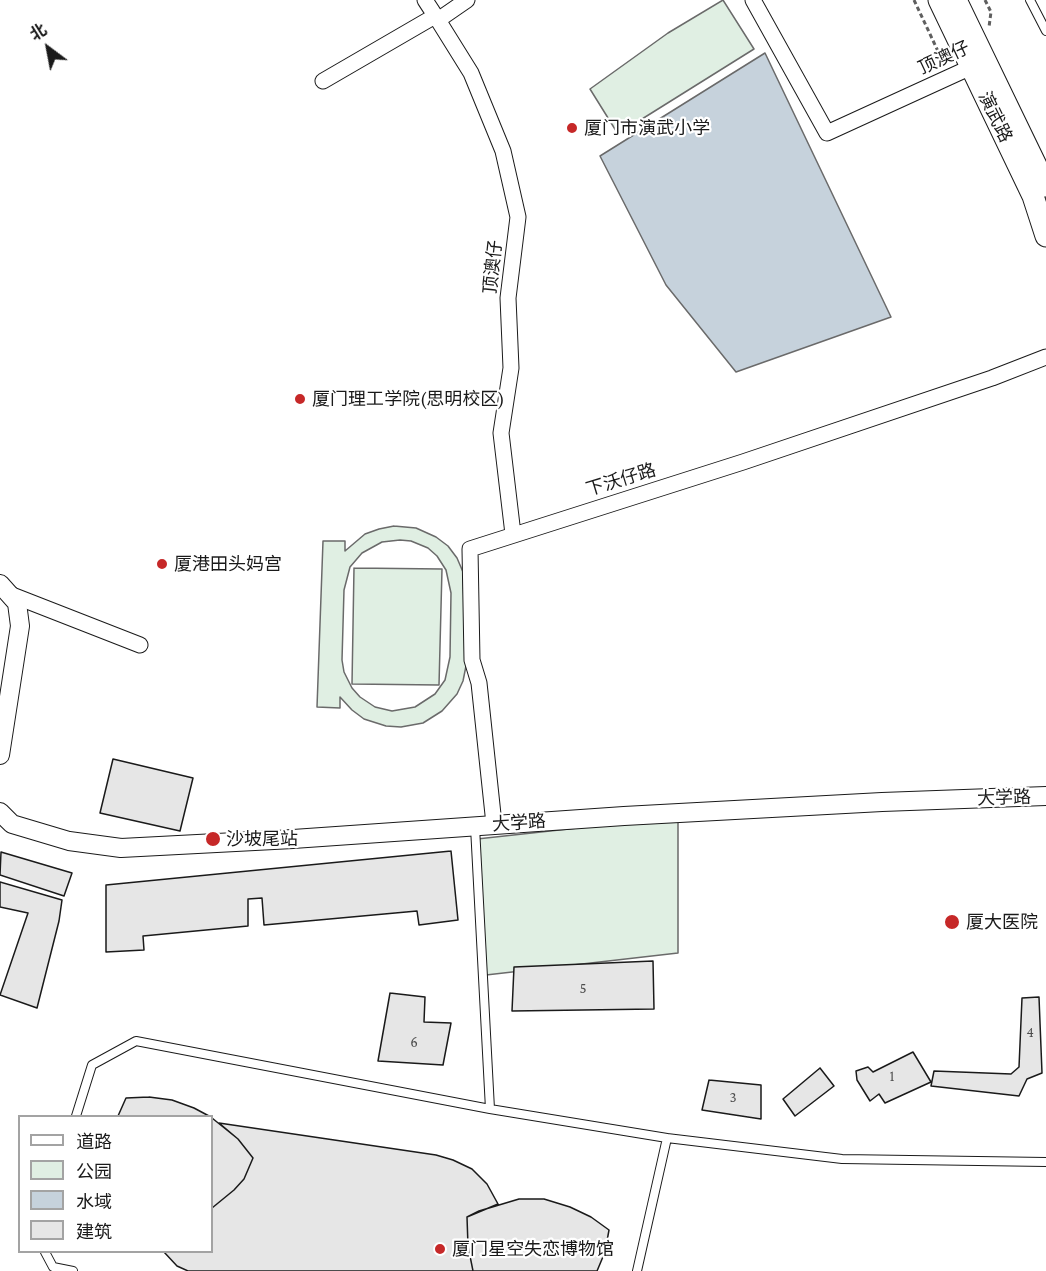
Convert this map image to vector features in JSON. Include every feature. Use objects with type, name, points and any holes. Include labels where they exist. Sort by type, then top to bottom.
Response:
[{"type":"main road","name":"演武路","points":[[939,0],[979,64],[1046,186]]},
{"type":"main road","name":"演武路","points":[[956,0],[979,64],[1033,196],[1046,236]]},
{"type":"street","name":"顶澳仔","points":[[425,0],[471,73],[503,151],[518,217],[508,298],[511,368],[501,433],[513,534]]},
{"type":"street","points":[[323,81],[467,0]]},
{"type":"street","name":"顶澳仔","points":[[753,0],[827,133],[979,64]]},
{"type":"street","name":"下沃仔路","points":[[494,824],[479,683],[471,660],[471,549],[743,462],[992,378],[1046,357]]},
{"type":"street","points":[[6,589],[140,645]]},
{"type":"street","points":[[0,755],[20,626],[17,603],[6,589]]},
{"type":"street","name":"大学路","points":[[1,816],[12,824],[69,841],[121,848],[882,802],[1046,796]]},
{"type":"lane","points":[[1032,3],[1046,12]]},
{"type":"lane","points":[[1032,3],[1046,31]]},
{"type":"lane","points":[[474,826],[490,1110]]},
{"type":"lane","points":[[76,1115],[92,1065],[136,1041],[490,1110],[667,1138],[842,1159],[1046,1162]]},
{"type":"lane","points":[[637,1271],[667,1138]]},
{"type":"lane","points":[[46,1253],[52,1267],[73,1271]]},
{"type":"path","points":[[914,0],[945,66]]},
{"type":"path","points":[[986,0],[991,12]]},
{"type":"green space","points":[[723,0],[754,49],[618,134],[590,89],[668,33]]},
{"type":"green space","points":[[394,526],[416,528],[436,537],[448,546],[463,572],[466,666],[463,681],[457,694],[442,711],[423,723],[401,727],[386,726],[364,719],[340,697],[340,708],[317,707],[323,541],[345,541],[345,551],[365,534]],"holes":[[[411,541],[428,548],[437,556],[446,570],[451,593],[450,657],[445,680],[435,694],[415,707],[392,711],[375,707],[360,697],[352,688],[344,672],[342,660],[344,590],[350,567],[362,553],[382,542]]]},
{"type":"green space","points":[[354,568],[442,569],[439,685],[352,684]]},
{"type":"green space","points":[[678,817],[678,953],[486,975],[477,839]]},
{"type":"water","points":[[765,53],[891,317],[736,372],[666,285],[600,156]]},
{"type":"building","points":[[113,759],[193,778],[180,831],[100,813]]},
{"type":"building","points":[[451,851],[458,920],[419,925],[417,911],[264,925],[262,898],[248,899],[248,926],[143,936],[144,950],[106,952],[106,885]]},
{"type":"building","points":[[1,852],[72,873],[64,896],[0,875]]},
{"type":"building","points":[[0,882],[62,900],[59,921],[37,1008],[0,995],[28,913],[0,907]]},
{"type":"building","points":[[653,961],[654,1009],[512,1011],[514,967]]},
{"type":"building","points":[[390,993],[425,997],[424,1022],[451,1023],[443,1065],[378,1061]]},
{"type":"building","points":[[1039,997],[1042,1073],[1027,1079],[1019,1096],[931,1086],[934,1071],[1011,1074],[1019,1067],[1022,998]]},
{"type":"building","points":[[913,1052],[931,1082],[885,1103],[879,1094],[870,1101],[857,1080],[856,1071],[868,1067],[873,1072]]},
{"type":"building","points":[[820,1068],[834,1086],[795,1116],[783,1099]]},
{"type":"building","points":[[709,1080],[761,1085],[761,1119],[702,1110]]},
{"type":"building","points":[[149,1097],[172,1100],[207,1115],[118,1115],[126,1098]]},
{"type":"building","points":[[213,1119],[238,1139],[253,1158],[244,1179],[213,1207]]},
{"type":"building","points":[[219,1123],[436,1155],[472,1169],[487,1184],[498,1204],[467,1217],[468,1246],[473,1271],[188,1271],[177,1266],[165,1253],[213,1253],[213,1207],[244,1179],[253,1158],[238,1139]]},
{"type":"building","points":[[519,1199],[544,1199],[570,1207],[591,1217],[609,1230],[605,1252],[597,1271],[473,1271],[468,1246],[467,1217]]},
{"type":"place","name":"厦门市演武小学","points":[[572,128]]},
{"type":"place","name":"厦门理工学院(思明校区)","points":[[300,399]]},
{"type":"place","name":"厦港田头妈宫","points":[[162,564]]},
{"type":"place","name":"沙坡尾站","points":[[213,839]]},
{"type":"place","name":"厦大医院","points":[[952,922]]},
{"type":"place","name":"厦门星空失恋博物馆","points":[[440,1249]]}]
